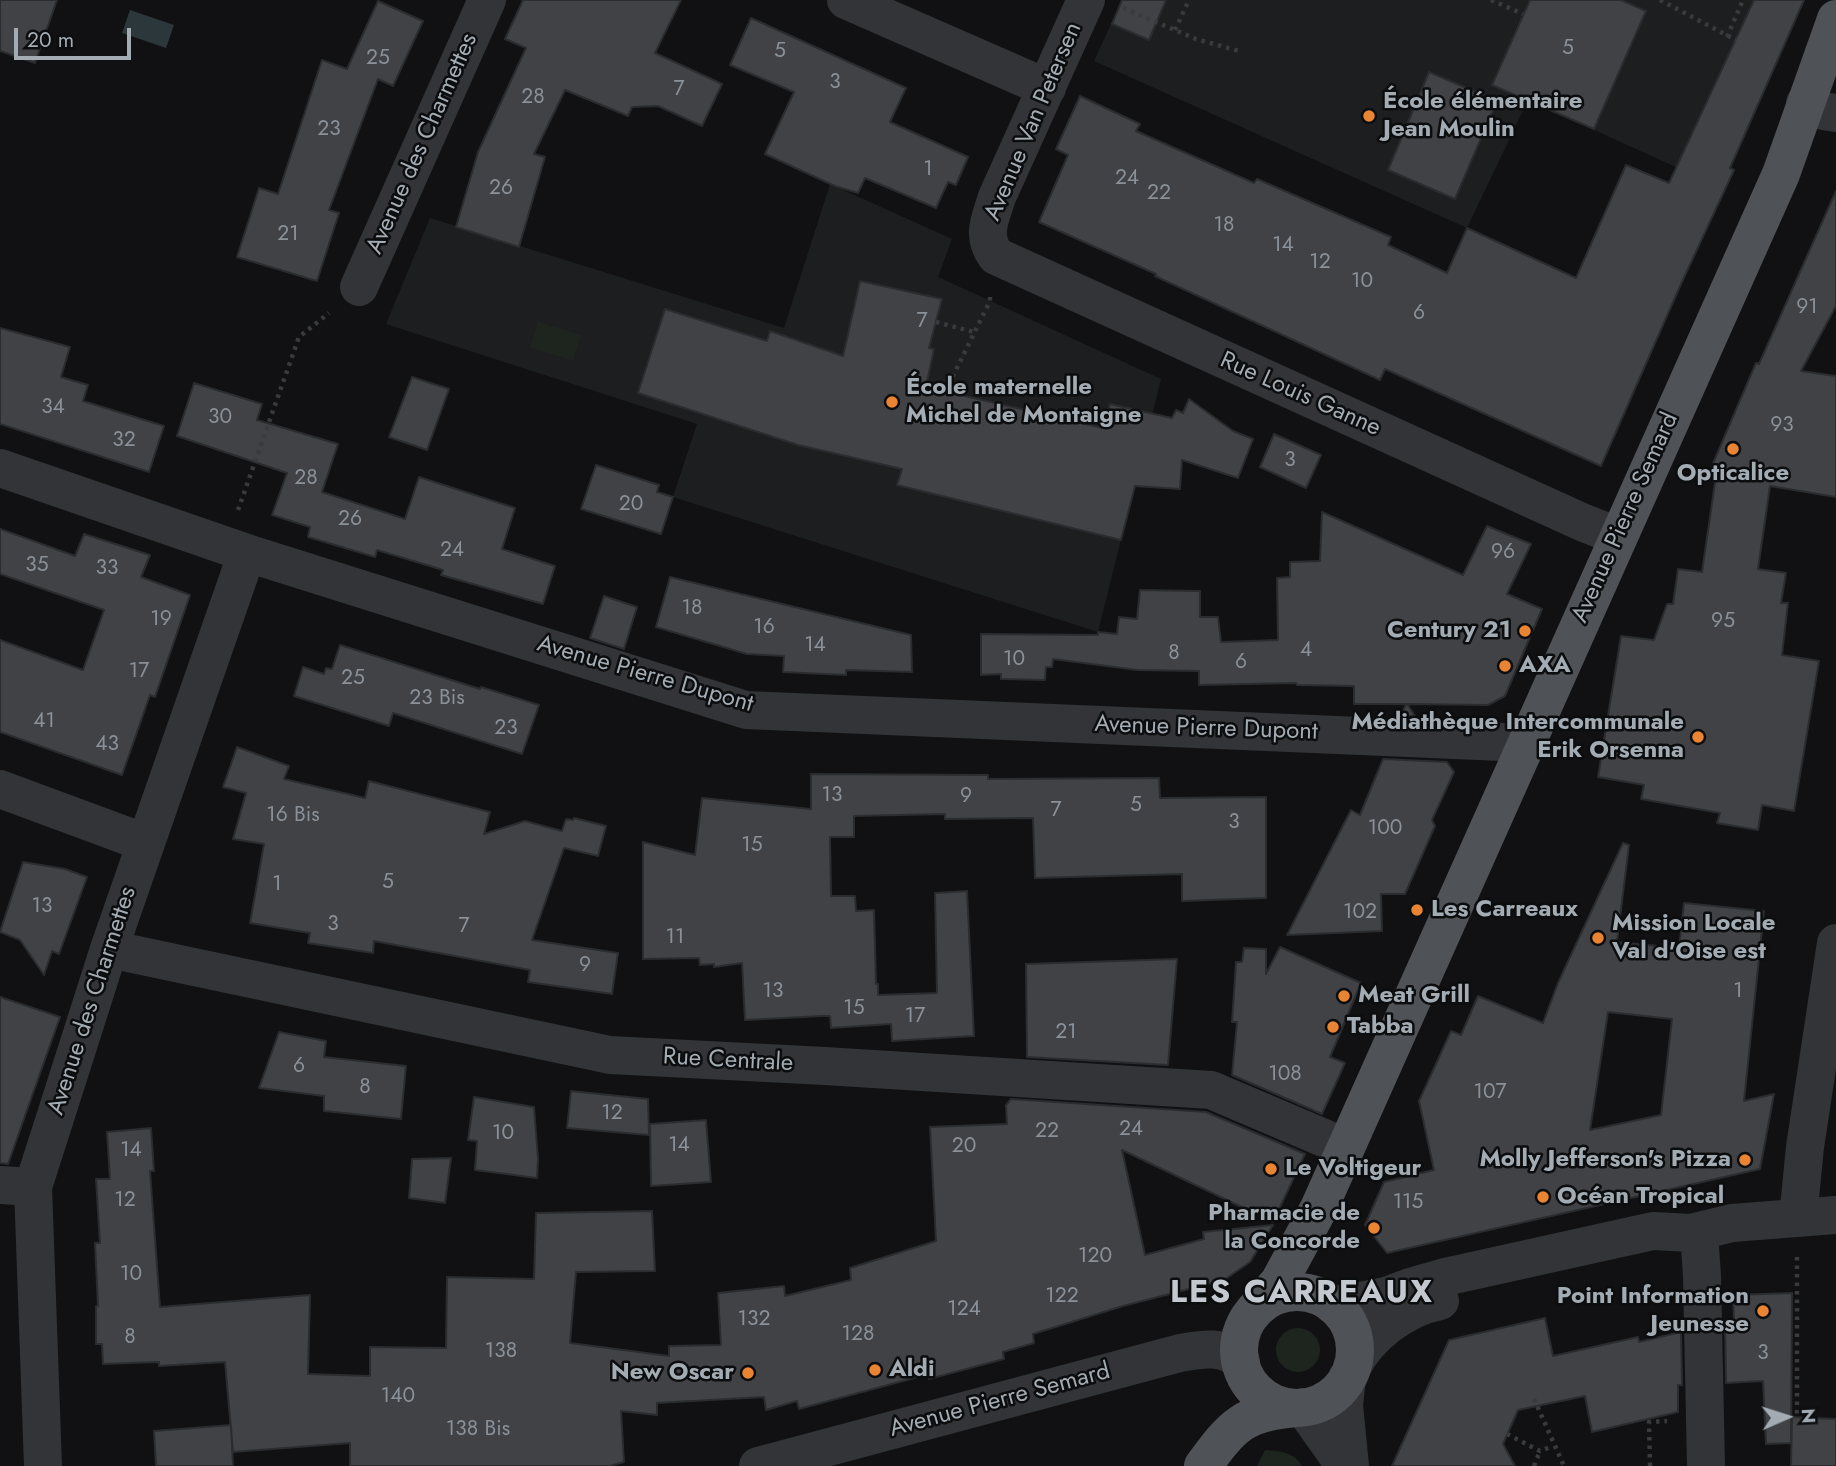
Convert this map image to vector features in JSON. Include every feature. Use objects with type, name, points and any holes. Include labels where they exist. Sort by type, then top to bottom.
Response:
[{"type":"main road","name":"Avenue Pierre Semard","points":[[1319,1208],[1781,174],[1825,104],[1836,19]]},
{"type":"main road","points":[[1203,1466],[1220,1442],[1248,1418],[1264,1412],[1321,1403],[1331,1396],[1350,1372],[1354,1357],[1353,1336],[1344,1317],[1331,1304],[1320,1284],[1316,1267],[1314,1235],[1319,1208]]},
{"type":"main road","points":[[1203,1466],[1214,1433],[1235,1393],[1241,1364],[1242,1331],[1253,1312],[1279,1282],[1319,1208]]},
{"type":"main road","points":[[1253,1312],[1269,1299],[1290,1293],[1310,1294],[1331,1304]]},
{"type":"main road","points":[[1241,1364],[1254,1389],[1263,1397],[1285,1407],[1300,1408]]},
{"type":"street","name":"Avenue des Charmettes","points":[[359,287],[487,0]]},
{"type":"street","points":[[846,0],[1047,88]]},
{"type":"street","name":"Avenue Van Petersen","points":[[987,244],[988,226],[997,197],[1047,88],[1103,3]]},
{"type":"street","name":"Rue Louis Ganne","points":[[987,244],[996,256],[1022,270],[1618,536]]},
{"type":"street","name":"Avenue Pierre Dupont","points":[[0,468],[233,548],[746,710],[1526,743]]},
{"type":"street","name":"Avenue des Charmettes","points":[[43,1466],[16,1186],[109,949],[146,843],[233,548]]},
{"type":"street","points":[[0,789],[146,843]]},
{"type":"street","points":[[1798,1218],[1805,1147],[1836,943]]},
{"type":"street","name":"Rue Centrale","points":[[109,949],[610,1055],[1210,1090],[1345,1147]]},
{"type":"street","points":[[1350,1466],[1344,1405],[1350,1372],[1357,1356],[1375,1336],[1412,1310],[1434,1302],[1497,1290],[1656,1252],[1695,1233],[1732,1223],[1836,1215]]},
{"type":"street","points":[[1331,1304],[1386,1296],[1445,1277],[1653,1231],[1695,1233]]},
{"type":"street","points":[[1695,1233],[1702,1276],[1706,1466]]},
{"type":"street","name":"Avenue Pierre Semard","points":[[758,1466],[1180,1353],[1216,1349],[1232,1354],[1241,1364]]},
{"type":"street","points":[[1300,1408],[1345,1466]]},
{"type":"path","points":[[1175,30],[1189,0]]},
{"type":"path","points":[[1491,0],[1523,14]]},
{"type":"path","points":[[1660,0],[1736,40]]},
{"type":"path","points":[[1727,37],[1743,0]]},
{"type":"path","points":[[1103,3],[1196,39],[1239,51]]},
{"type":"path","points":[[233,548],[230,531],[299,337],[359,287]]},
{"type":"path","points":[[945,392],[990,301],[990,290]]},
{"type":"path","points":[[936,322],[974,332]]},
{"type":"path","points":[[1797,1417],[1798,1218]]},
{"type":"path","points":[[1534,1399],[1564,1466]]},
{"type":"path","points":[[1507,1434],[1541,1451]]},
{"type":"path","points":[[1534,1466],[1541,1451],[1553,1446]]},
{"type":"shaded area","name":"École élémentaire Jean Moulin","points":[[1122,0],[1804,0],[1720,187],[1528,100],[1467,228],[1094,61]]},
{"type":"shaded area","points":[[130,10],[174,25],[166,48],[122,33]]},
{"type":"shaded area","name":"École maternelle Michel de Montaigne","points":[[830,184],[952,239],[938,277],[1161,379],[1098,632],[673,497],[697,424],[386,324],[430,218],[784,328]]},
{"type":"shaded area","points":[[538,322],[581,335],[573,361],[530,347]]},
{"type":"shaded area","points":[[1298,1328],[1314,1334],[1320,1350],[1314,1366],[1298,1372],[1282,1366],[1276,1350],[1282,1334]]},
{"type":"shaded area","points":[[1265,1450],[1291,1455],[1302,1466],[1257,1466]]},
{"type":"building","points":[[0,0],[57,0],[35,63],[0,51]]},
{"type":"building","points":[[523,0],[681,0],[655,53],[722,84],[702,126],[658,106],[632,107],[628,116],[565,90],[534,154],[545,157],[519,247],[456,227],[478,152],[526,48],[505,39]]},
{"type":"building","points":[[1122,0],[1166,0],[1149,40],[1112,24]]},
{"type":"building","points":[[1530,0],[1621,0],[1646,11],[1594,129],[1492,85]]},
{"type":"building","points":[[1754,0],[1804,0],[1730,168],[1734,170],[1601,466],[1385,369],[1380,380],[1039,222],[1068,155],[1056,149],[1080,96],[1140,124],[1136,131],[1254,183],[1257,179],[1391,237],[1388,245],[1447,273],[1467,228],[1576,278],[1626,165],[1669,183]]},
{"type":"building","points":[[378,1],[423,21],[393,86],[378,79],[329,210],[339,213],[317,281],[237,257],[259,188],[278,194],[322,60],[347,69]]},
{"type":"building","points":[[751,18],[906,88],[890,122],[968,157],[956,185],[948,182],[936,208],[865,178],[858,193],[835,186],[765,154],[794,92],[730,65]]},
{"type":"building","points":[[1429,72],[1497,101],[1455,199],[1388,170]]},
{"type":"building","points":[[1836,191],[1836,306],[1801,371],[1836,376],[1836,497],[1770,486],[1758,569],[1786,573],[1781,603],[1788,603],[1782,655],[1819,661],[1794,811],[1762,805],[1758,830],[1717,823],[1720,813],[1641,799],[1644,785],[1598,777],[1621,636],[1654,640],[1667,604],[1673,604],[1678,569],[1702,572],[1716,476],[1708,475],[1756,363],[1759,364]]},
{"type":"building","points":[[860,281],[942,299],[929,348],[934,349],[926,387],[1103,428],[1110,404],[1172,418],[1176,410],[1183,413],[1189,399],[1233,431],[1253,439],[1238,478],[1182,460],[1180,489],[1135,486],[1121,540],[897,485],[902,469],[798,445],[638,393],[665,309],[767,341],[770,331],[843,356]]},
{"type":"building","points":[[0,328],[70,347],[61,377],[88,385],[83,401],[164,426],[149,472],[0,424]]},
{"type":"building","points":[[412,377],[449,389],[427,450],[389,437]]},
{"type":"building","points":[[194,383],[262,404],[257,420],[338,444],[322,492],[405,519],[419,477],[515,508],[502,549],[555,566],[543,604],[441,575],[443,570],[377,550],[375,557],[308,537],[310,527],[272,515],[287,473],[177,436]]},
{"type":"building","points":[[1274,434],[1321,455],[1306,488],[1260,467]]},
{"type":"building","points":[[596,465],[659,485],[657,492],[673,497],[661,534],[581,509]]},
{"type":"building","points":[[1322,512],[1463,575],[1487,526],[1531,544],[1507,594],[1542,609],[1505,696],[1488,705],[1407,704],[1415,716],[1401,716],[1406,704],[1354,704],[1354,686],[1296,683],[1199,685],[1199,671],[1137,670],[1053,659],[1052,667],[1046,667],[1045,680],[1001,679],[1001,674],[981,675],[981,634],[1117,634],[1119,617],[1137,619],[1140,590],[1200,591],[1200,617],[1218,617],[1221,642],[1278,640],[1277,578],[1290,577],[1290,562],[1320,561]]},
{"type":"building","points":[[0,529],[75,556],[84,534],[150,555],[141,577],[190,595],[155,697],[150,695],[122,775],[0,732],[0,640],[83,670],[104,610],[0,574]]},
{"type":"building","points":[[670,577],[911,635],[912,672],[846,670],[846,675],[783,672],[784,656],[747,654],[656,627]]},
{"type":"building","points":[[604,596],[637,607],[624,649],[590,638]]},
{"type":"building","points":[[340,645],[539,705],[522,754],[393,713],[389,726],[294,696],[303,667],[324,674],[326,668],[332,669]]},
{"type":"building","points":[[237,747],[289,766],[284,779],[365,798],[369,781],[490,812],[484,834],[525,821],[562,831],[566,819],[574,818],[606,826],[598,856],[564,848],[532,940],[618,953],[612,994],[528,982],[530,970],[374,941],[373,953],[308,943],[310,933],[250,923],[264,844],[233,839],[246,793],[223,787]]},
{"type":"building","points":[[1383,759],[1447,762],[1454,772],[1432,820],[1435,826],[1405,894],[1381,894],[1382,931],[1287,935],[1351,810],[1360,815]]},
{"type":"building","points":[[811,774],[988,775],[988,779],[1159,778],[1160,798],[1266,797],[1266,898],[1182,901],[1182,874],[1035,878],[1033,818],[945,819],[945,814],[854,816],[854,837],[830,837],[831,896],[855,896],[856,911],[874,910],[878,995],[937,993],[935,893],[967,891],[974,1036],[892,1041],[891,1024],[831,1028],[830,1016],[745,1020],[742,963],[714,967],[714,964],[700,965],[699,958],[643,959],[643,842],[695,855],[702,798],[811,809]]},
{"type":"building","points":[[1623,843],[1629,845],[1617,942],[1679,948],[1684,903],[1764,911],[1744,1101],[1774,1094],[1760,1169],[1387,1253],[1365,1225],[1384,1182],[1434,1170],[1419,1101],[1451,1031],[1461,1035],[1478,996],[1543,1023],[1558,983]],"holes":[[[1608,1012],[1672,1019],[1661,1115],[1590,1130]]]},
{"type":"building","points":[[23,862],[65,869],[87,877],[59,954],[52,951],[44,975],[20,940],[0,932]]},
{"type":"building","points":[[1280,947],[1361,983],[1330,1057],[1345,1063],[1322,1114],[1232,1075],[1237,1022],[1232,1022],[1236,962],[1242,962],[1244,948],[1266,949],[1266,974]]},
{"type":"building","points":[[1177,959],[1168,1065],[1027,1057],[1026,964]]},
{"type":"building","points":[[0,997],[60,1017],[8,1164],[0,1163]]},
{"type":"building","points":[[279,1032],[326,1041],[324,1057],[406,1066],[401,1119],[324,1111],[324,1096],[259,1088]]},
{"type":"building","points":[[571,1091],[648,1099],[649,1135],[567,1128]]},
{"type":"building","points":[[474,1097],[534,1107],[537,1178],[475,1170],[477,1141],[468,1140]]},
{"type":"building","points":[[1011,1099],[1206,1112],[1305,1154],[1273,1222],[1122,1150],[1145,1255],[1204,1239],[1203,1232],[1273,1225],[1250,1262],[1224,1280],[1123,1306],[1033,1334],[1034,1343],[1003,1352],[1004,1359],[929,1379],[929,1374],[799,1409],[797,1401],[766,1410],[764,1397],[657,1403],[657,1415],[621,1411],[624,1462],[610,1466],[350,1466],[350,1443],[233,1452],[225,1362],[159,1366],[159,1362],[103,1364],[102,1344],[96,1344],[98,1306],[95,1243],[100,1243],[96,1179],[110,1179],[107,1132],[151,1128],[154,1171],[150,1171],[160,1307],[310,1295],[308,1374],[370,1376],[370,1347],[446,1348],[447,1277],[534,1279],[536,1213],[652,1211],[655,1271],[576,1272],[570,1343],[669,1356],[669,1346],[721,1345],[718,1293],[784,1286],[785,1296],[851,1280],[850,1268],[936,1241],[930,1127],[1007,1124],[1006,1105]]},
{"type":"building","points":[[706,1120],[711,1182],[651,1186],[650,1124]]},
{"type":"building","points":[[451,1158],[445,1203],[409,1198],[412,1159]]},
{"type":"building","points":[[1792,1293],[1791,1443],[1766,1444],[1763,1381],[1726,1383],[1725,1323],[1734,1321],[1733,1295]]},
{"type":"building","points":[[1545,1318],[1553,1356],[1638,1337],[1639,1342],[1681,1332],[1682,1385],[1678,1385],[1678,1412],[1592,1432],[1585,1396],[1518,1410],[1503,1444],[1515,1466],[1392,1466],[1449,1340]]},
{"type":"building","points":[[1792,1417],[1836,1419],[1836,1466],[1791,1466]]},
{"type":"building","points":[[231,1425],[233,1466],[156,1466],[154,1431]]},
{"type":"place","name":"École élémentaire Jean Moulin","points":[[1369,116]]},
{"type":"place","name":"École maternelle Michel de Montaigne","points":[[892,402]]},
{"type":"place","name":"Opticalice","points":[[1733,449]]},
{"type":"place","name":"Century 21","points":[[1525,631]]},
{"type":"place","name":"AXA","points":[[1505,666]]},
{"type":"place","name":"Médiathèque Intercommunale Erik Orsenna","points":[[1698,737]]},
{"type":"place","name":"Les Carreaux","points":[[1417,910]]},
{"type":"place","name":"Mission Locale Val d'Oise est","points":[[1598,938]]},
{"type":"place","name":"Meat Grill","points":[[1344,996]]},
{"type":"place","name":"Tabba","points":[[1333,1027]]},
{"type":"place","name":"Molly Jefferson's Pizza","points":[[1745,1160]]},
{"type":"place","name":"Le Voltigeur","points":[[1271,1169]]},
{"type":"place","name":"Océan Tropical","points":[[1543,1197]]},
{"type":"place","name":"Pharmacie de la Concorde","points":[[1374,1228]]},
{"type":"place","name":"Point Information Jeunesse","points":[[1763,1311]]},
{"type":"place","name":"Aldi","points":[[875,1370]]},
{"type":"place","name":"New Oscar","points":[[748,1373]]},
{"type":"district","name":"LES CARREAUX","points":[[1302,1294]]}]
